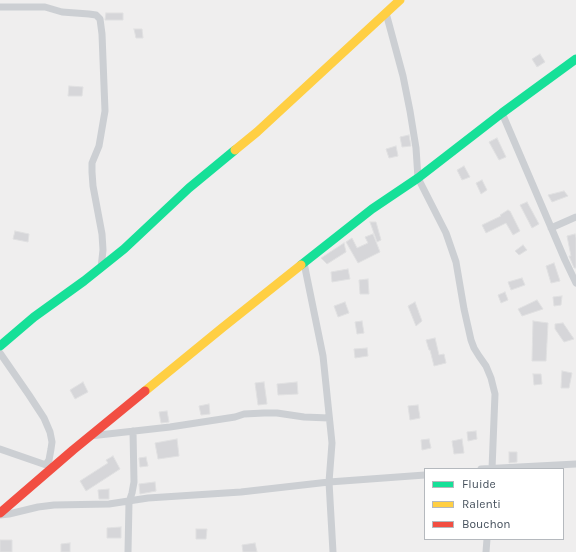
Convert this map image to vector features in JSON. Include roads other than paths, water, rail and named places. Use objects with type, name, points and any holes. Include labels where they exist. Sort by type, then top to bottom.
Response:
[{"type":"street","points":[[0,346],[34,317],[84,281],[124,249],[189,188],[257,132],[400,0]]},
{"type":"street","points":[[0,9],[45,7],[62,12],[89,14],[100,19],[105,111],[99,146],[92,163],[92,172],[93,186],[102,234],[103,250],[101,268]]},
{"type":"street","points":[[386,13],[403,76],[410,111],[416,148],[418,178],[446,233],[456,262],[471,340],[474,348],[486,366],[495,394],[493,468],[576,464]]},
{"type":"street","points":[[0,514],[49,466],[90,436],[372,209],[418,178],[502,113],[576,59]]},
{"type":"street","points":[[502,113],[576,283]]},
{"type":"street","points":[[551,228],[576,216]]},
{"type":"street","points":[[304,263],[323,356],[330,418],[332,443],[329,482],[334,552]]},
{"type":"street","points":[[0,353],[44,418],[50,432],[52,442],[49,466]]},
{"type":"street","points":[[90,436],[170,427],[235,417],[244,414],[277,413],[304,417],[330,418]]},
{"type":"street","points":[[128,552],[129,502],[134,482],[133,432]]},
{"type":"street","points":[[0,449],[49,466]]},
{"type":"street","points":[[0,514],[9,514],[54,505],[109,504],[148,498],[241,492],[329,482],[424,475]]},
{"type":"street","points":[[486,552],[487,540]]}]
